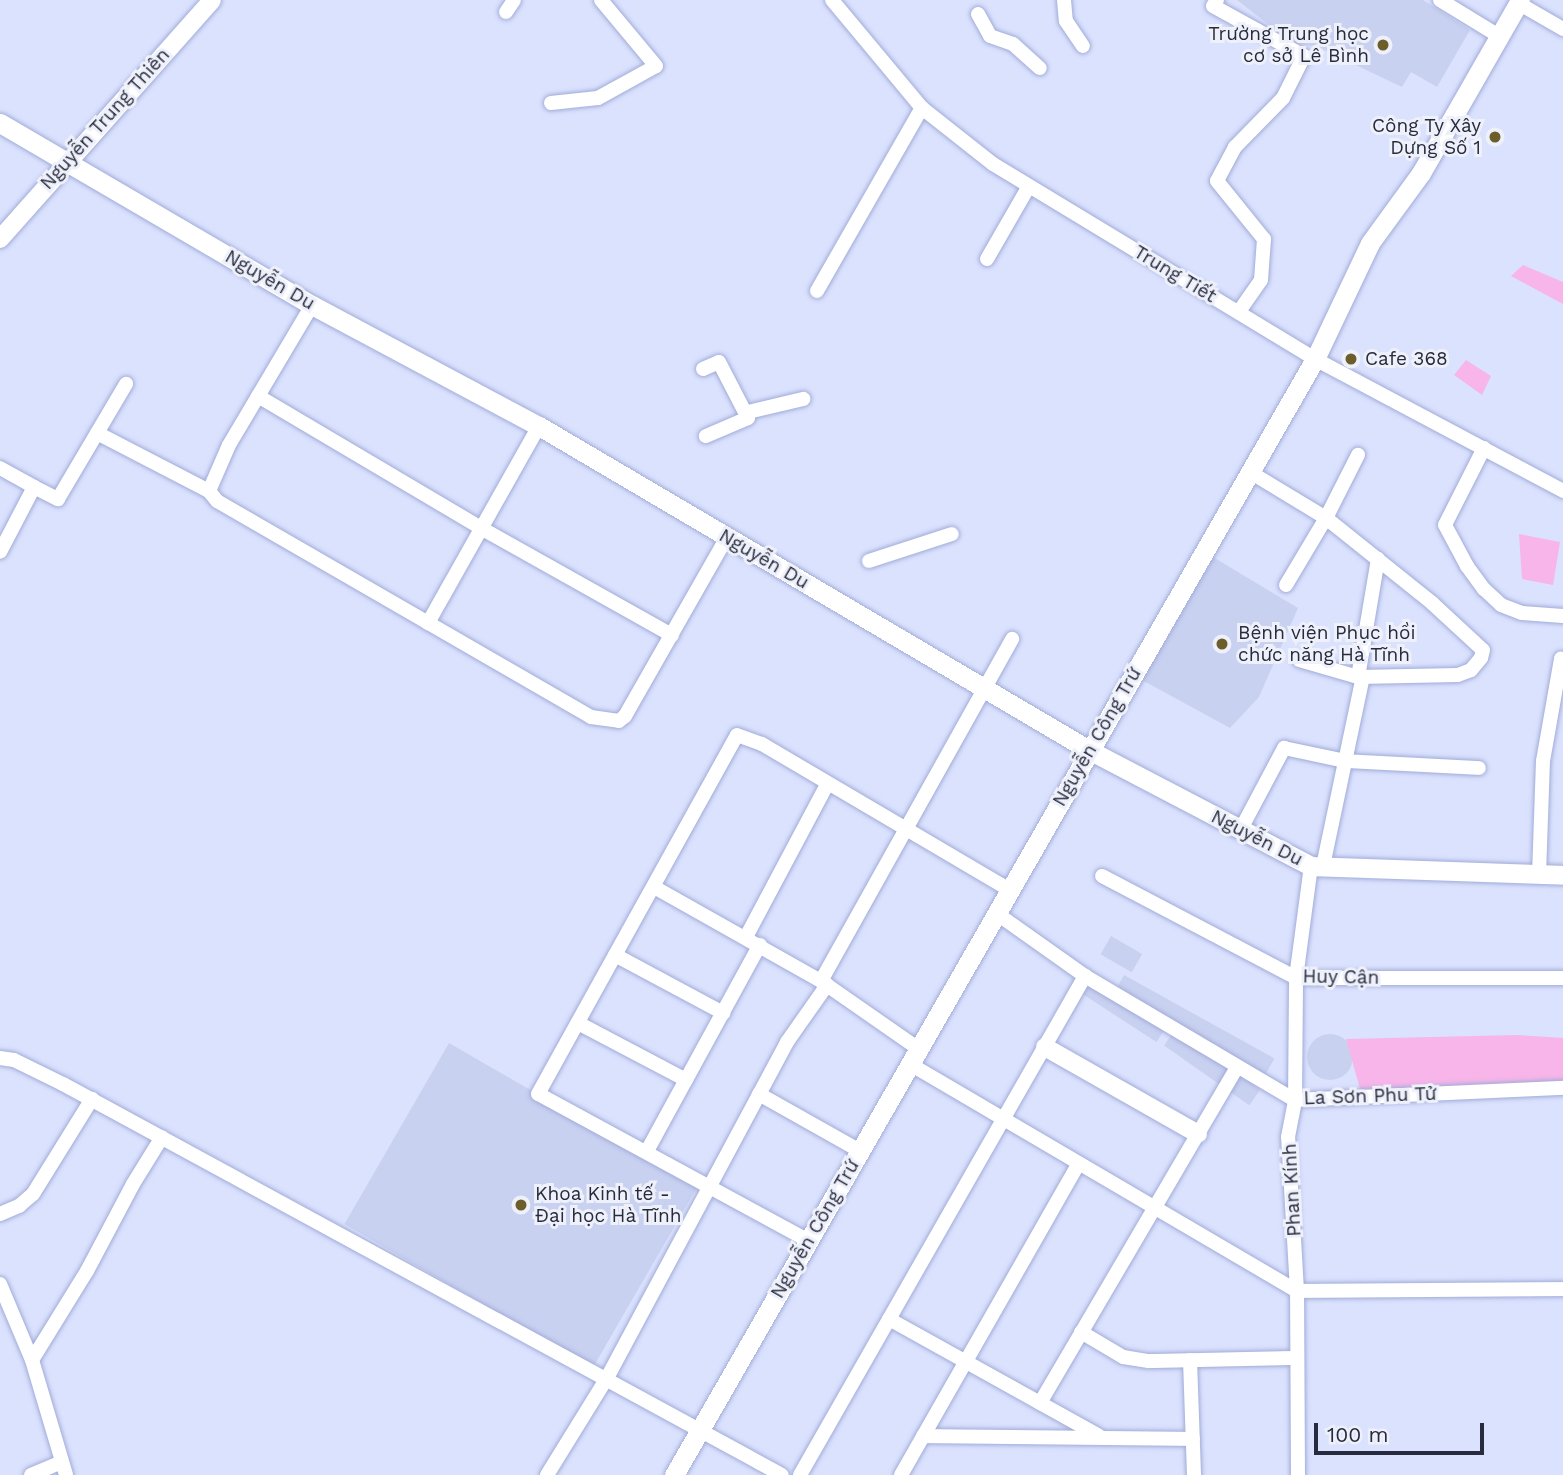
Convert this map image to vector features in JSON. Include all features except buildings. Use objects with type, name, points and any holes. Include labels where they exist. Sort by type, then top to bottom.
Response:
[{"type":"main road","name":"Nguyễn Công Trứ","points":[[674,1475],[1315,359],[1370,243],[1421,173],[1519,2]]},
{"type":"main road","name":"Nguyễn Du","points":[[0,123],[312,305],[538,426],[1089,750],[1317,866],[1563,875]]},
{"type":"street","name":"Nguyễn Trung Thiên","points":[[0,239],[212,0]]},
{"type":"street","points":[[551,103],[598,98],[656,66],[601,0]]},
{"type":"street","name":"Trung Tiết","points":[[832,0],[922,108],[993,164],[1315,359],[1563,491]]},
{"type":"street","points":[[1064,0],[1066,21],[1083,46]]},
{"type":"street","points":[[1217,0],[1213,6],[1304,56],[1283,97],[1235,147],[1217,181],[1264,239],[1261,280],[1239,312]]},
{"type":"street","points":[[1440,0],[1499,36]]},
{"type":"street","points":[[1519,2],[1563,29]]},
{"type":"street","points":[[978,14],[990,36],[1013,44],[1040,68]]},
{"type":"street","points":[[817,291],[922,108]]},
{"type":"street","points":[[987,259],[1028,186]]},
{"type":"street","points":[[208,491],[229,445],[312,305]]},
{"type":"street","points":[[704,369],[719,362],[748,412],[748,418],[706,436]]},
{"type":"street","points":[[0,468],[58,499],[126,384]]},
{"type":"street","points":[[258,396],[481,528],[672,635]]},
{"type":"street","points":[[748,412],[803,399]]},
{"type":"street","points":[[428,624],[538,426]]},
{"type":"street","points":[[97,433],[208,491],[217,501],[586,715],[619,721],[672,635],[727,537]]},
{"type":"street","points":[[1484,448],[1448,514],[1445,525],[1478,582],[1501,605],[1522,613],[1563,617]]},
{"type":"street","points":[[1286,585],[1326,519],[1358,455]]},
{"type":"street","points":[[1250,472],[1326,519],[1378,559],[1476,642],[1483,654],[1471,670],[1458,675],[1360,677],[1299,660]]},
{"type":"street","points":[[0,552],[34,487]]},
{"type":"street","points":[[869,561],[952,534]]},
{"type":"street","name":"Phan Kính","points":[[1298,1475],[1297,1291],[1288,1137],[1295,1100],[1296,978],[1317,866],[1345,761],[1378,559]]},
{"type":"street","points":[[547,1475],[607,1378],[759,1094],[824,983],[1012,639]]},
{"type":"street","points":[[1539,874],[1543,761],[1562,657]]},
{"type":"street","points":[[809,1241],[538,1094],[737,735],[762,744],[1010,890]]},
{"type":"street","points":[[1241,829],[1284,748],[1345,761],[1479,768]]},
{"type":"street","points":[[746,937],[828,783]]},
{"type":"street","name":"Huy Cận","points":[[1102,876],[1296,978],[1563,978]]},
{"type":"street","points":[[654,887],[824,983],[914,1056],[1003,1119],[1297,1291],[1563,1289]]},
{"type":"street","name":"La Sơn Phu Tử","points":[[996,913],[1085,976],[1125,997],[1237,1068],[1295,1100],[1563,1088]]},
{"type":"street","points":[[647,1151],[760,945]]},
{"type":"street","points":[[615,955],[723,1013]]},
{"type":"street","points":[[800,1475],[1085,976]]},
{"type":"street","points":[[578,1023],[686,1080]]},
{"type":"street","points":[[1045,1046],[1198,1134]]},
{"type":"street","points":[[0,1058],[14,1060],[92,1099],[701,1428],[782,1475]]},
{"type":"street","points":[[1040,1403],[1237,1068]]},
{"type":"street","points":[[759,1094],[860,1151]]},
{"type":"street","points":[[0,1214],[19,1206],[33,1194],[92,1099]]},
{"type":"street","points":[[32,1360],[88,1271],[162,1137]]},
{"type":"street","points":[[901,1475],[1078,1165]]},
{"type":"street","points":[[0,1284],[32,1360],[64,1469],[31,1475]]},
{"type":"street","points":[[889,1319],[1102,1437]]},
{"type":"street","points":[[1081,1332],[1124,1357],[1149,1361],[1297,1358]]},
{"type":"street","points":[[1190,1360],[1194,1475]]},
{"type":"street","points":[[923,1436],[1193,1439]]},
{"type":"shaded area","name":"Trường Trung học cơ sở Lê Bình","points":[[1237,0],[1423,0],[1470,30],[1437,87],[1411,72],[1402,87],[1318,47],[1292,43]]},
{"type":"shaded area","points":[[1523,265],[1563,282],[1563,304],[1511,276]]},
{"type":"shaded area","points":[[1466,360],[1491,376],[1482,395],[1454,375]]},
{"type":"shaded area","points":[[1519,534],[1560,542],[1553,585],[1522,579]]},
{"type":"shaded area","name":"Bệnh viện Phục hồi chức năng Hà Tĩnh","points":[[1213,557],[1298,608],[1259,697],[1230,728],[1142,680]]},
{"type":"shaded area","points":[[1111,936],[1142,954],[1132,972],[1100,954]]},
{"type":"shaded area","points":[[1124,975],[1274,1058],[1264,1078],[1113,994]]},
{"type":"shaded area","points":[[1090,981],[1165,1029],[1156,1042],[1082,994]]},
{"type":"shaded area","points":[[1175,1030],[1260,1090],[1249,1105],[1164,1046]]},
{"type":"shaded area","points":[[1330,1034],[1346,1041],[1353,1057],[1346,1073],[1330,1080],[1314,1073],[1307,1057],[1314,1041]]},
{"type":"shaded area","points":[[1518,1035],[1563,1038],[1563,1087],[1360,1089],[1346,1039]]},
{"type":"shaded area","name":"Khoa Kinh tế - Đại học Hà Tĩnh","points":[[449,1043],[698,1186],[593,1367],[344,1224]]},
{"type":"place","name":"Trường Trung học cơ sở Lê Bình","points":[[1383,45]]},
{"type":"place","name":"Công Ty Xây Dựng Số 1","points":[[1495,137]]},
{"type":"place","name":"Cafe 368","points":[[1351,359]]},
{"type":"place","name":"Bệnh viện Phục hồi chức năng Hà Tĩnh","points":[[1222,644]]},
{"type":"place","name":"Khoa Kinh tế - Đại học Hà Tĩnh","points":[[521,1205]]}]
